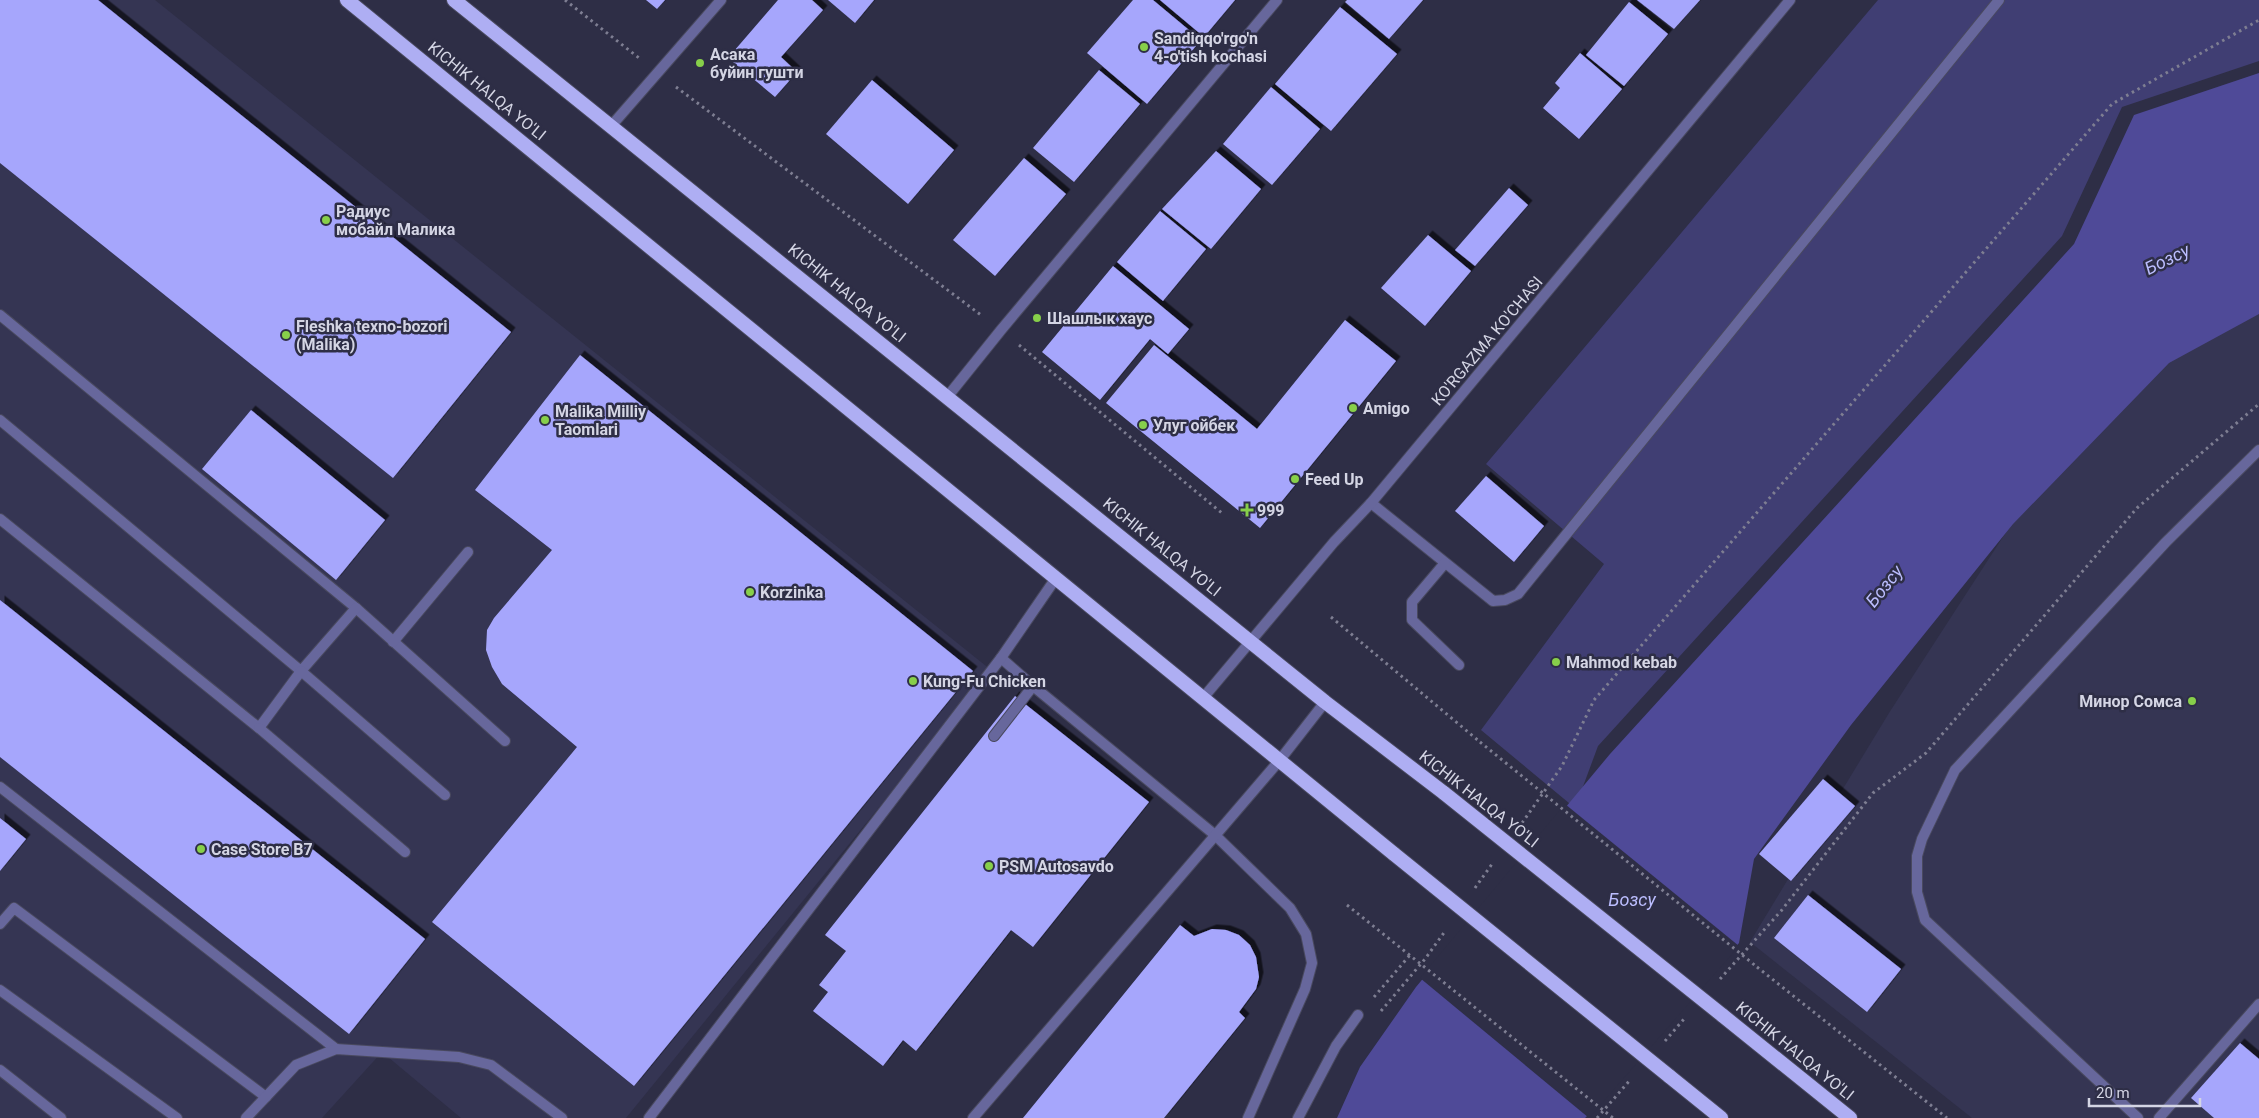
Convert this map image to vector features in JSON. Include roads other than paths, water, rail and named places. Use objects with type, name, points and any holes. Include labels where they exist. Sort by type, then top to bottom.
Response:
[{"type":"highway","name":"KICHIK HALQA YO'LI","points":[[348,0],[1279,761],[1721,1118]]},
{"type":"highway","name":"KICHIK HALQA YO'LI","points":[[454,0],[1252,641],[1325,702],[1444,793],[1850,1118]]},
{"type":"street","points":[[612,126],[720,0]]},
{"type":"street","points":[[948,396],[1277,0]]},
{"type":"street","name":"KO'RGAZMA KO'CHASI","points":[[1203,698],[1334,542],[1371,503],[1790,0]]},
{"type":"street","points":[[1371,503],[1493,601],[1505,600],[1518,594],[1998,0]]},
{"type":"street","points":[[0,315],[356,608],[504,741]]},
{"type":"street","points":[[0,420],[301,671],[445,794]]},
{"type":"street","points":[[2138,1118],[1925,920],[1917,892],[1917,856],[1922,839],[1955,770],[2166,542],[2259,450]]},
{"type":"street","points":[[0,519],[258,728],[405,852]]},
{"type":"street","points":[[393,642],[468,552]]},
{"type":"street","points":[[1445,564],[1412,602],[1412,620],[1459,665]]},
{"type":"street","points":[[649,1118],[1001,658],[1056,578]]},
{"type":"street","points":[[258,728],[301,671],[356,608]]},
{"type":"street","points":[[1001,658],[1215,835],[1290,908],[1306,934],[1312,963],[1295,1015],[1248,1118]]},
{"type":"street","points":[[994,736],[1033,686]]},
{"type":"street","points":[[973,1118],[1279,761],[1325,702]]},
{"type":"street","points":[[0,787],[336,1049]]},
{"type":"street","points":[[0,924],[14,908],[266,1097]]},
{"type":"street","points":[[0,990],[177,1118]]},
{"type":"street","points":[[2159,1118],[2259,1004]]},
{"type":"street","points":[[1298,1118],[1336,1046],[1358,1016]]},
{"type":"street","points":[[246,1118],[296,1065],[336,1049],[459,1057],[491,1065],[562,1118]]},
{"type":"street","points":[[0,1070],[62,1118]]},
{"type":"water","name":"Бозсу","points":[[2259,73],[2259,314],[2169,363],[2013,524],[1851,725],[1754,859],[1739,943],[1598,1105],[1585,1118],[1337,1118],[1360,1067],[1416,987],[1610,754],[2074,244],[2134,115]]},
{"type":"place","name":"Sandiqqo'rgo'n 4-o'tish kochasi","points":[[1144,47]]},
{"type":"place","name":"Асака буйин гушти","points":[[700,63]]},
{"type":"place","name":"Радиус мобайл Малика","points":[[326,220]]},
{"type":"place","name":"Шашлык хаус","points":[[1037,318]]},
{"type":"place","name":"Fleshka texno-bozori (Malika)","points":[[286,335]]},
{"type":"place","name":"Amigo","points":[[1353,408]]},
{"type":"place","name":"Malika Milliy Taomlari","points":[[545,420]]},
{"type":"place","name":"Улуг ойбек","points":[[1143,425]]},
{"type":"place","name":"Feed Up","points":[[1295,479]]},
{"type":"place","name":"999","points":[[1247,510]]},
{"type":"place","name":"Korzinka","points":[[750,592]]},
{"type":"place","name":"Mahmod kebab","points":[[1556,662]]},
{"type":"place","name":"Kung-Fu Chicken","points":[[913,681]]},
{"type":"place","name":"Минор Сомса","points":[[2192,701]]},
{"type":"place","name":"Case Store B7","points":[[201,849]]},
{"type":"place","name":"PSM Autosavdo","points":[[989,866]]}]
